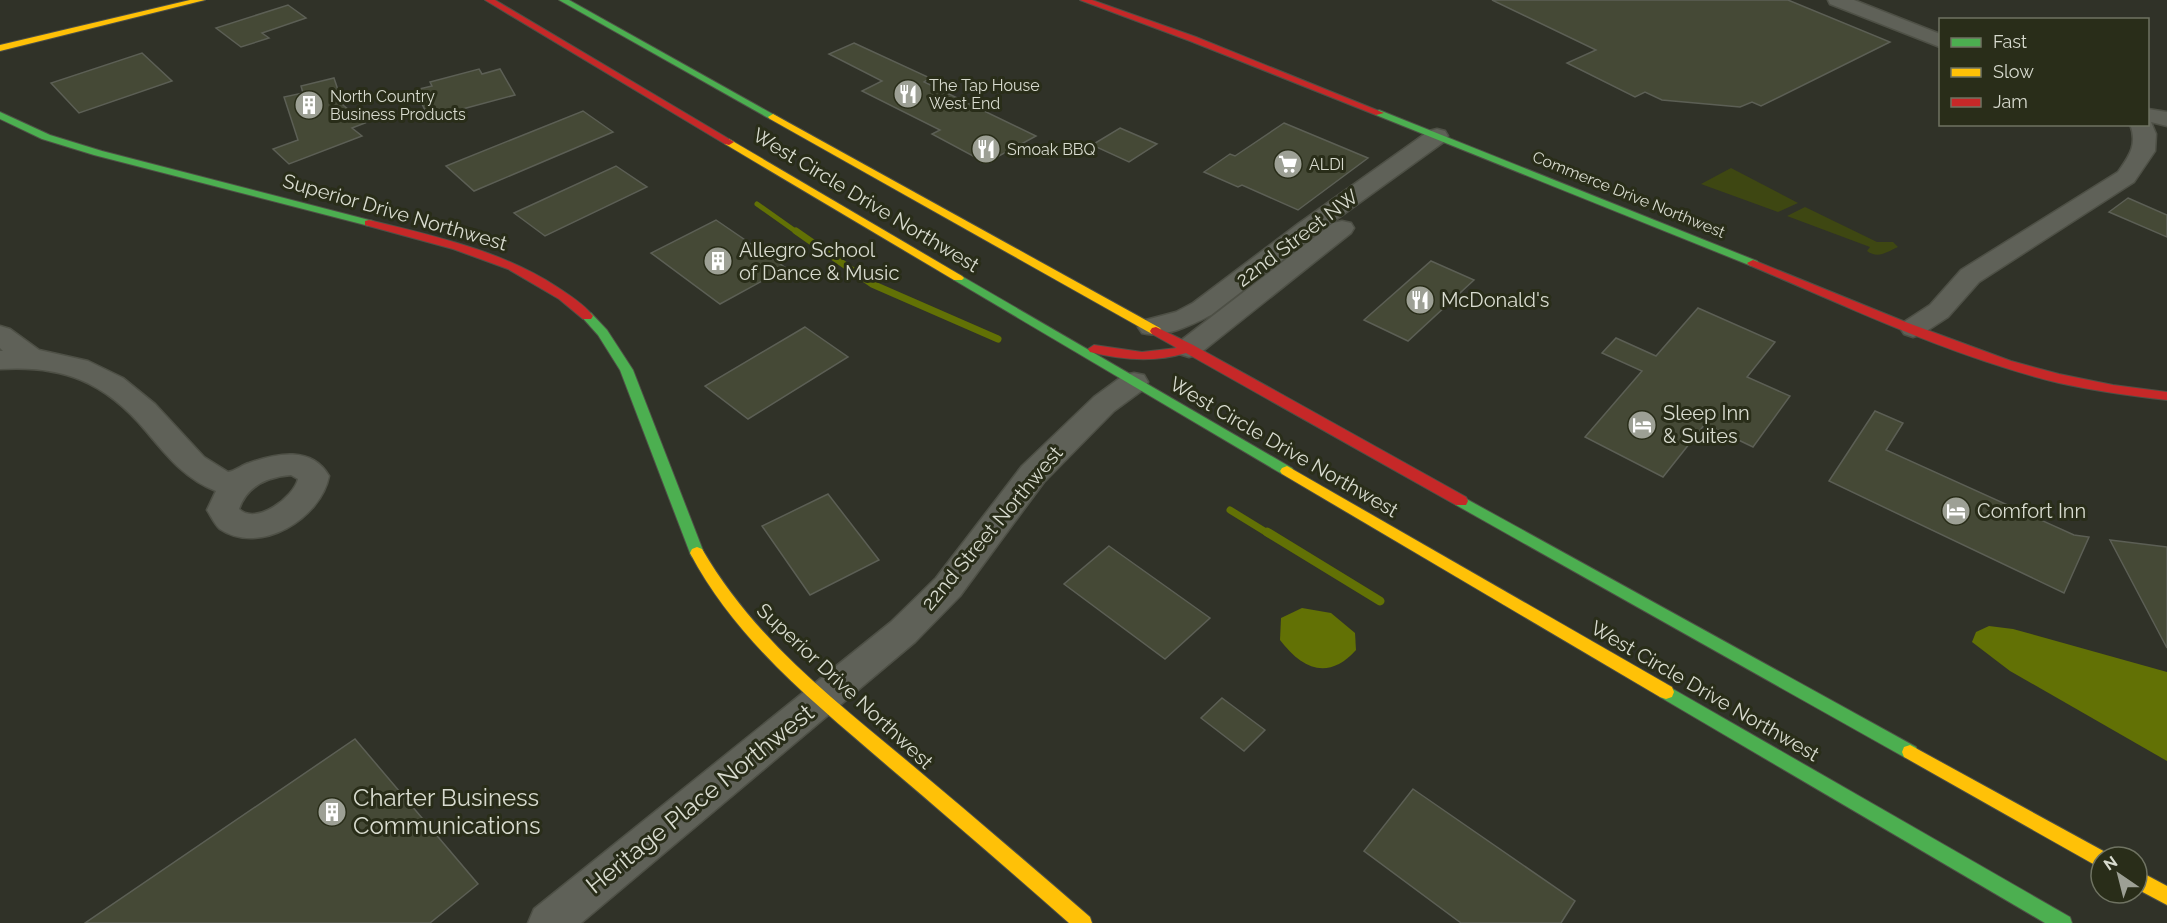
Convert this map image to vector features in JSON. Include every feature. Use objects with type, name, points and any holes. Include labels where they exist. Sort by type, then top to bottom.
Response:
[{"type":"main road","points":[[0,48],[201,0]]},
{"type":"main road","name":"West Circle Drive Northwest","points":[[489,0],[1134,382],[2063,923]]},
{"type":"main road","name":"West Circle Drive Northwest","points":[[563,0],[2089,852]]},
{"type":"main road","name":"Commerce Drive Northwest","points":[[1084,0],[1193,39],[1445,139],[1913,328],[1956,348],[2065,381],[2167,396]]},
{"type":"main road","name":"Superior Drive Northwest","points":[[0,115],[46,138],[98,153],[461,247],[523,270],[545,281],[568,297],[603,331],[630,376],[685,529],[718,589],[746,623],[824,699],[1083,923]]},
{"type":"main road","points":[[1069,343],[1139,357],[1173,355],[1189,348]]},
{"type":"main road","points":[[2149,886],[2167,896]]},
{"type":"street","points":[[1837,0],[1939,40]]},
{"type":"street","points":[[2149,115],[2167,118]]},
{"type":"street","points":[[1913,328],[1939,311],[1970,276],[2126,177],[2144,151],[2145,134],[2142,126]]},
{"type":"street","name":"22nd Street NW","points":[[1151,327],[1185,318],[1202,309],[1307,229],[1445,139]]},
{"type":"street","name":"22nd Street NW","points":[[1189,348],[1445,139]]},
{"type":"street","points":[[0,335],[30,357]]},
{"type":"street","points":[[0,360],[30,357],[71,364],[97,374],[120,387],[145,412],[179,453],[211,479],[234,486]]},
{"type":"street","name":"22nd Street Northwest","points":[[824,699],[903,632],[948,586],[1033,474],[1104,404],[1134,382]]},
{"type":"street","name":"Heritage Place Northwest","points":[[549,923],[824,699]]},
{"type":"shaded area","points":[[1731,168],[1798,203],[1778,212],[1701,184]]},
{"type":"shaded area","points":[[1805,207],[1877,242],[1893,242],[1898,247],[1882,254],[1871,253],[1867,251],[1870,247],[1787,216]]},
{"type":"shaded area","points":[[1302,608],[1331,613],[1355,633],[1356,650],[1346,660],[1325,668],[1306,664],[1297,658],[1280,640],[1281,618]]},
{"type":"shaded area","points":[[1989,626],[2013,629],[2167,672],[2167,761],[2010,671],[1972,642],[1976,632]]},
{"type":"building","points":[[1492,0],[1788,0],[1890,42],[1761,106],[1752,102],[1740,107],[1662,100],[1645,92],[1635,97],[1567,63],[1596,50]]},
{"type":"building","points":[[288,5],[306,18],[262,33],[269,38],[241,47],[216,28]]},
{"type":"building","points":[[854,43],[930,78],[924,82],[1036,136],[986,163],[932,134],[940,130],[862,91],[882,81],[829,54]]},
{"type":"building","points":[[142,53],[172,81],[79,113],[51,83]]},
{"type":"building","points":[[479,69],[482,74],[500,69],[515,95],[429,118],[415,90],[432,86],[430,82]]},
{"type":"building","points":[[334,78],[343,105],[365,123],[352,128],[362,136],[289,164],[273,149],[298,140],[284,97],[303,93],[301,86]]},
{"type":"building","points":[[583,111],[613,132],[474,191],[446,166]]},
{"type":"building","name":"ALDI","points":[[1284,123],[1368,158],[1298,210],[1242,185],[1238,187],[1204,172],[1230,154],[1235,156]]},
{"type":"building","points":[[1120,128],[1157,144],[1129,162],[1092,145]]},
{"type":"building","points":[[616,166],[647,187],[545,236],[514,213]]},
{"type":"building","points":[[2128,198],[2167,215],[2167,237],[2109,212]]},
{"type":"building","name":"Allegro School of Dance & Music","points":[[716,220],[786,268],[720,304],[651,253]]},
{"type":"building","name":"McDonald's","points":[[1431,261],[1474,280],[1408,341],[1364,320]]},
{"type":"building","points":[[1698,308],[1775,342],[1747,377],[1790,396],[1753,447],[1705,424],[1663,477],[1585,437],[1642,371],[1602,353],[1616,338],[1656,356]]},
{"type":"building","points":[[805,327],[848,357],[748,419],[705,386]]},
{"type":"building","name":"Comfort Inn","points":[[1875,411],[1903,423],[1886,450],[2074,535],[2089,537],[2064,593],[1829,481]]},
{"type":"building","points":[[828,494],[879,560],[810,595],[762,526]]},
{"type":"building","points":[[2110,540],[2167,547],[2167,648]]},
{"type":"building","points":[[1109,546],[1210,618],[1165,659],[1064,584]]},
{"type":"building","points":[[1222,698],[1265,730],[1244,751],[1201,718]]},
{"type":"building","name":"Charter Business Communications","points":[[355,739],[478,884],[430,923],[85,923]]},
{"type":"building","points":[[1413,789],[1575,901],[1561,923],[1461,923],[1364,851]]},
{"type":"waterway","points":[[757,204],[798,233]]},
{"type":"waterway","points":[[796,231],[872,284],[998,339]]},
{"type":"waterway","points":[[1230,510],[1269,534]]},
{"type":"waterway","points":[[1267,532],[1380,601]]},
{"type":"traffic: fast","points":[[563,0],[773,117]]},
{"type":"traffic: fast","points":[[1379,113],[1753,263]]},
{"type":"traffic: fast","points":[[0,115],[46,137],[98,153],[369,223]]},
{"type":"traffic: fast","points":[[958,278],[1287,471]]},
{"type":"traffic: fast","points":[[587,316],[615,351],[636,391],[666,476],[697,553]]},
{"type":"traffic: fast","points":[[1461,501],[1910,752]]},
{"type":"traffic: fast","points":[[1666,692],[2063,923]]},
{"type":"traffic: slow","points":[[0,48],[201,0]]},
{"type":"traffic: slow","points":[[773,117],[1156,331]]},
{"type":"traffic: slow","points":[[729,142],[958,278]]},
{"type":"traffic: slow","points":[[1287,471],[1666,692]]},
{"type":"traffic: slow","points":[[697,553],[735,612],[783,664],[1083,923]]},
{"type":"traffic: slow","points":[[1910,752],[2089,852]]},
{"type":"traffic: slow","points":[[2149,886],[2167,896]]},
{"type":"traffic: jam","points":[[489,0],[729,142]]},
{"type":"traffic: jam","points":[[1084,0],[1193,39],[1379,113]]},
{"type":"traffic: jam","points":[[369,223],[457,246],[512,267],[563,296],[587,316]]},
{"type":"traffic: jam","points":[[1753,263],[1904,326],[2007,364],[2059,379],[2113,390],[2167,396]]},
{"type":"traffic: jam","points":[[1156,331],[1461,501]]},
{"type":"traffic: jam","points":[[1094,349],[1118,354],[1154,356],[1189,348]]},
{"type":"place","name":"The Tap House West End","points":[[908,94]]},
{"type":"place","name":"North Country Business Products","points":[[309,105]]},
{"type":"place","name":"Smoak BBQ","points":[[986,149]]},
{"type":"place","name":"ALDI","points":[[1288,164]]},
{"type":"place","name":"Allegro School of Dance & Music","points":[[718,261]]},
{"type":"place","name":"McDonald's","points":[[1420,300]]},
{"type":"place","name":"Sleep Inn & Suites","points":[[1642,425]]},
{"type":"place","name":"Comfort Inn","points":[[1956,511]]},
{"type":"place","name":"Charter Business Communications","points":[[332,812]]}]
